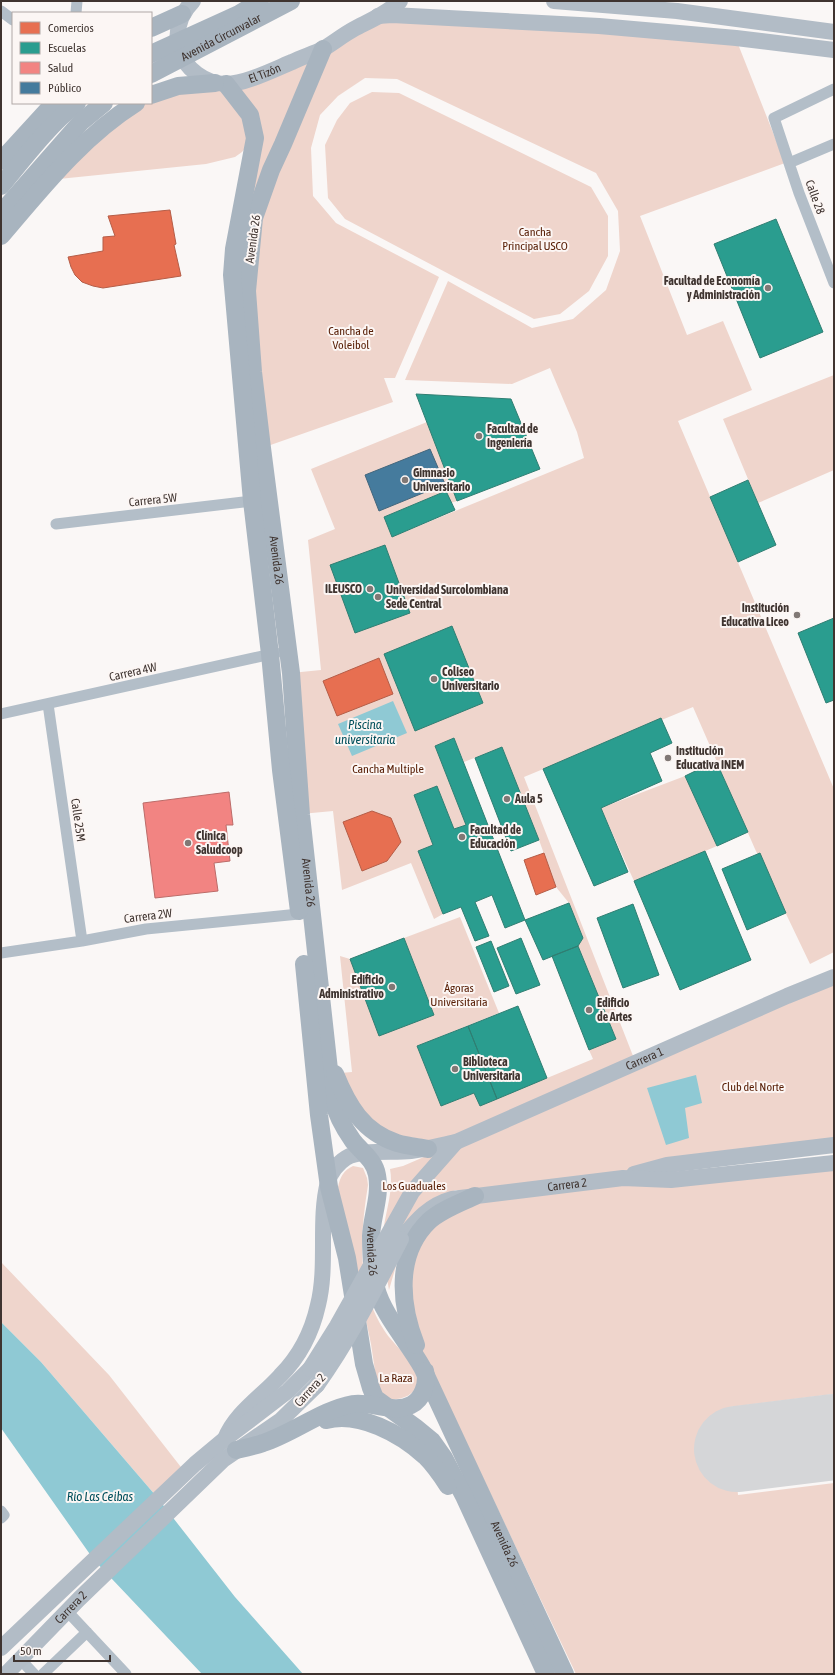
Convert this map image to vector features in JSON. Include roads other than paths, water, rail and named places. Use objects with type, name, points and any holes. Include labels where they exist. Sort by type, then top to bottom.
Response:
[{"type":"main road","name":"Avenida Circunvalar","points":[[152,54],[239,14],[260,1]]},
{"type":"main road","name":"Avenida Circunvalar","points":[[152,73],[291,1]]},
{"type":"main road","name":"El Tizón","points":[[220,83],[235,83],[261,75],[323,49],[400,1]]},
{"type":"main road","points":[[554,1],[630,4],[834,32]]},
{"type":"main road","points":[[152,27],[188,8]]},
{"type":"main road","points":[[188,8],[178,30],[180,50],[187,64],[200,76],[220,83]]},
{"type":"main road","points":[[378,16],[392,15],[599,26],[736,38],[834,50]]},
{"type":"main road","name":"Avenida 26","points":[[323,49],[271,170],[254,218],[247,291],[254,379],[288,651],[303,830],[326,1055],[332,1098],[335,1111],[343,1126],[372,1162],[377,1174],[378,1185],[371,1235],[376,1288],[392,1320],[411,1347],[427,1378],[565,1674]]},
{"type":"main road","points":[[152,95],[178,86],[220,83]]},
{"type":"main road","name":"Avenida 26","points":[[220,83],[250,115],[255,138],[234,249],[232,275],[252,501],[270,654],[281,770],[299,914],[319,1115],[328,1182],[347,1258],[364,1364],[375,1398],[432,1441],[444,1458],[464,1496],[546,1674]]},
{"type":"main road","points":[[1,213],[81,122],[103,104]]},
{"type":"main road","points":[[1,236],[49,180],[96,132],[135,104]]},
{"type":"main road","points":[[1,161],[65,106]]},
{"type":"main road","points":[[1,186],[65,106]]},
{"type":"main road","name":"Carrera 1","points":[[328,1182],[332,1173],[346,1158],[365,1153],[428,1149],[456,1142],[787,996],[834,977]]},
{"type":"main road","points":[[326,1055],[342,1091],[360,1120],[380,1135],[397,1143],[428,1149]]},
{"type":"main road","name":"Carrera 2","points":[[6,1674],[79,1598],[310,1369],[337,1326],[412,1192],[456,1142]]},
{"type":"main road","name":"Carrera 2","points":[[623,1178],[668,1164],[834,1145]]},
{"type":"main road","name":"Carrera 2","points":[[3,1642],[67,1585],[195,1464],[228,1450],[281,1420],[317,1384],[334,1362],[350,1335],[401,1239],[429,1209],[440,1202],[452,1199],[623,1178],[671,1180],[834,1163]]},
{"type":"main road","points":[[328,1182],[325,1208],[322,1284],[318,1306],[309,1332],[291,1364],[229,1428],[228,1450],[263,1444],[336,1409],[355,1404],[398,1408],[412,1405],[421,1395],[427,1378],[424,1363],[410,1329],[404,1307],[403,1289],[406,1262],[415,1236],[430,1220],[475,1196]]},
{"type":"main road","points":[[293,1429],[330,1419],[351,1418],[366,1421],[411,1444],[426,1457],[438,1471],[459,1505],[470,1530],[494,1560]]},
{"type":"street","points":[[76,12],[77,1]]},
{"type":"street","points":[[1,11],[12,19]]},
{"type":"street","name":"Calle 28","points":[[834,90],[774,118],[789,163],[834,283]]},
{"type":"street","points":[[789,163],[834,144]]},
{"type":"street","name":"Carrera 5W","points":[[56,524],[252,501]]},
{"type":"street","name":"Carrera 4W","points":[[1,714],[288,651]]},
{"type":"street","name":"Calle 25M","points":[[48,704],[82,941]]},
{"type":"street","name":"Carrera 2W","points":[[1,953],[82,941],[146,929],[299,914]]},
{"type":"street","points":[[67,1611],[126,1674]]},
{"type":"street","points":[[43,1674],[88,1632]]},
{"type":"street","points":[[20,1659],[34,1674]]},
{"type":"water","name":"Piscina universitaria","points":[[393,701],[407,733],[352,756],[338,724]]},
{"type":"water","points":[[696,1075],[702,1103],[685,1108],[689,1138],[666,1145],[647,1088]]},
{"type":"water","name":"Río Las Ceibas","points":[[1,1322],[41,1362],[156,1496],[235,1597],[303,1674],[202,1674],[94,1560],[1,1428]]},
{"type":"place","name":"Facultad de Economía y Administración","points":[[768,288]]},
{"type":"place","name":"Facultad de Ingeniería","points":[[479,436]]},
{"type":"place","name":"Gimnasio Universitario","points":[[405,480]]},
{"type":"place","name":"ILEUSCO","points":[[370,589]]},
{"type":"place","name":"Universidad Surcolombiana Sede Central","points":[[378,597]]},
{"type":"place","name":"Institución Educativa Liceo","points":[[797,615]]},
{"type":"place","name":"Coliseo Universitario","points":[[434,679]]},
{"type":"place","name":"Institución Educativa INEM","points":[[668,758]]},
{"type":"place","name":"Aula 5","points":[[507,799]]},
{"type":"place","name":"Facultad de Educación","points":[[462,837]]},
{"type":"place","name":"Clínica Saludcoop","points":[[188,843]]},
{"type":"place","name":"Edificio Administrativo","points":[[392,987]]},
{"type":"place","name":"Edificio de Artes","points":[[589,1010]]},
{"type":"place","name":"Biblioteca Universitaria","points":[[455,1069]]},
{"type":"park label","name":"Cancha Principal USCO","points":[[535,239]]},
{"type":"park label","name":"Cancha de Voleibol","points":[[351,338]]},
{"type":"park label","name":"Cancha Multiple","points":[[388,769]]},
{"type":"park label","name":"Ágoras Universitaria","points":[[459,995]]},
{"type":"park label","name":"Club del Norte","points":[[753,1087]]},
{"type":"park label","name":"Los Guaduales","points":[[414,1186]]},
{"type":"park label","name":"La Raza","points":[[396,1378]]}]
